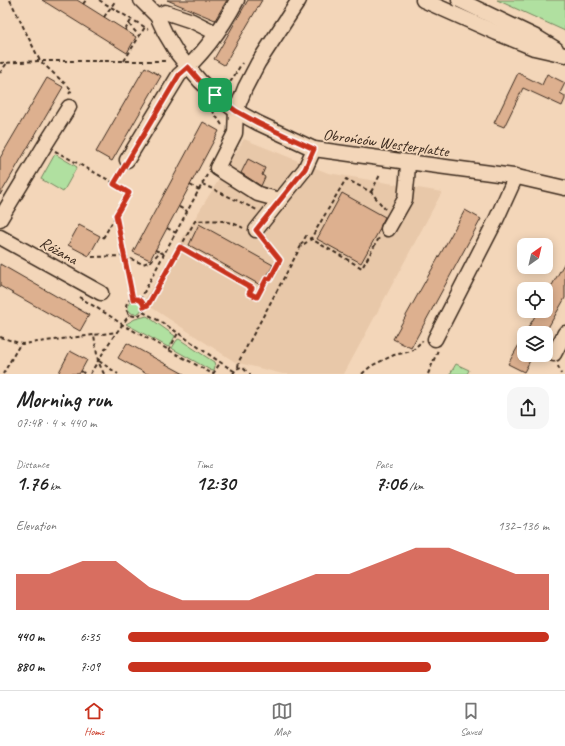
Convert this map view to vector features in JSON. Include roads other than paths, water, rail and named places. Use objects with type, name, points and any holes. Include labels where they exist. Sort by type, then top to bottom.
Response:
[{"type":"street","name":"Obrońców Westerplatte","points":[[141,0],[157,16],[165,34],[188,67],[215,95],[236,111],[314,149],[516,176],[565,188]]},
{"type":"street","points":[[127,160],[179,75],[200,55],[228,16],[237,0]]},
{"type":"street","points":[[280,200],[258,194],[217,168],[235,133],[236,111],[245,88],[258,63],[299,0]]},
{"type":"street","points":[[423,0],[534,48],[565,55]]},
{"type":"street","points":[[459,0],[538,38],[565,55]]},
{"type":"street","points":[[157,16],[165,12],[192,20],[216,33]]},
{"type":"street","points":[[0,219],[45,145],[68,102]]},
{"type":"street","points":[[256,230],[305,169],[314,149]]},
{"type":"street","points":[[388,229],[405,199],[408,162]]},
{"type":"street","points":[[431,341],[496,220],[516,176]]},
{"type":"street","name":"Różana","points":[[0,237],[101,293]]},
{"type":"street","points":[[554,354],[565,333]]}]
